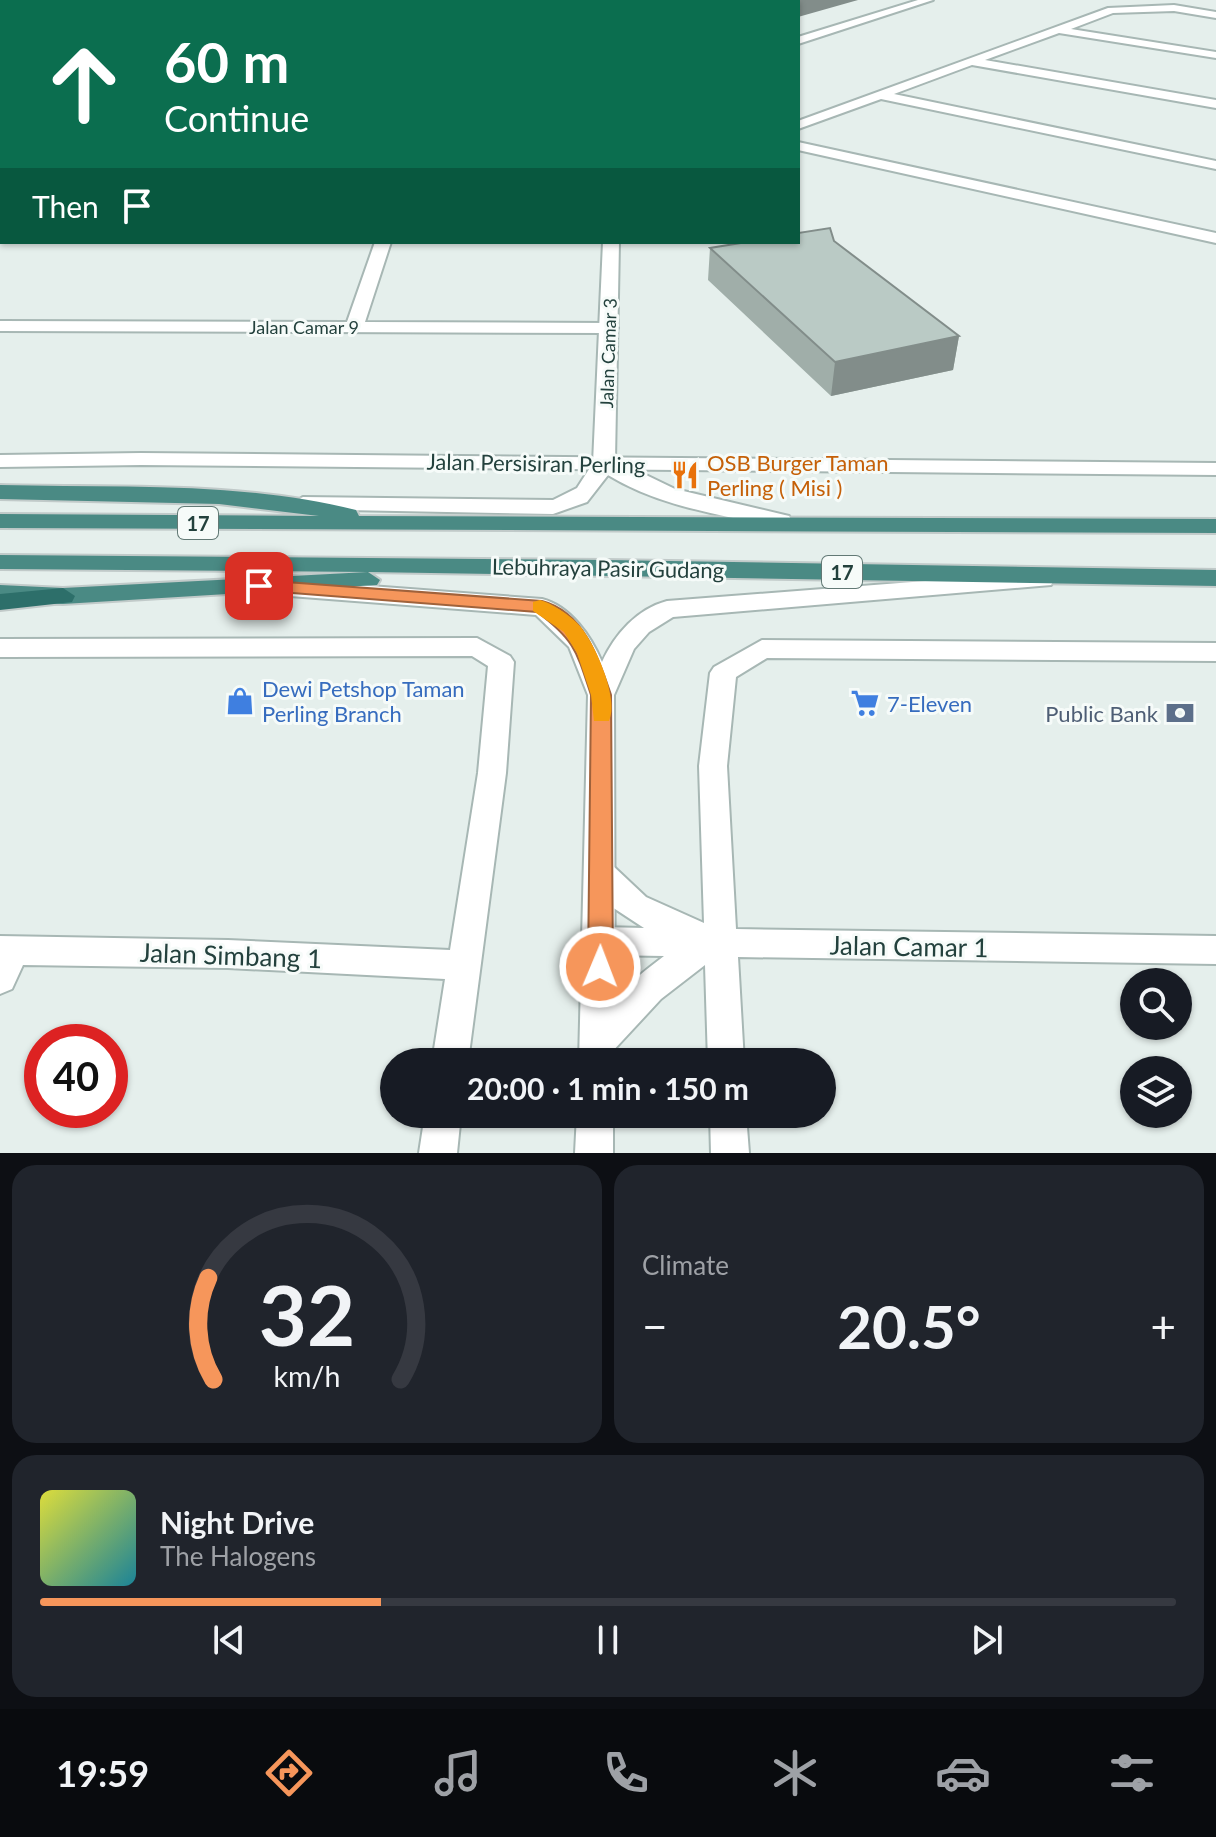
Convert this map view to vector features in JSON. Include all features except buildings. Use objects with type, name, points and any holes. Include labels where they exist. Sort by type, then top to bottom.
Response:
[{"type":"highway","points":[[0,492],[200,497],[303,504],[396,525]]},
{"type":"highway","name":"Lebuhraya Pasir Gudang","points":[[0,521],[396,525],[781,521],[1216,526]]},
{"type":"highway","name":"Lebuhraya Pasir Gudang","points":[[0,562],[606,567],[1079,578],[1216,578]]},
{"type":"highway","points":[[0,602],[606,567]]},
{"type":"highway","points":[[0,593],[63,596]]},
{"type":"street","points":[[800,40],[928,0]]},
{"type":"street","points":[[800,124],[1112,10],[1174,8],[1216,15]]},
{"type":"street","points":[[1057,30],[1216,55]]},
{"type":"street","points":[[972,61],[1216,104]]},
{"type":"street","points":[[881,95],[1216,165]]},
{"type":"street","points":[[800,146],[1216,238]]},
{"type":"street","points":[[354,327],[382,244]]},
{"type":"street","name":"Jalan Camar 3","points":[[604,463],[611,244]]},
{"type":"street","name":"Jalan Camar 9","points":[[0,326],[609,328]]},
{"type":"street","name":"Jalan Persisiran Perling","points":[[0,461],[1216,469]]},
{"type":"street","points":[[303,504],[553,507],[577,501],[590,488],[604,463],[628,479],[661,492],[781,521]]},
{"type":"street","points":[[601,695],[619,653],[636,626],[667,609],[1079,578]]},
{"type":"street","points":[[259,586],[542,607],[571,628],[587,653],[601,695],[598,1048]]},
{"type":"street","points":[[0,648],[477,647],[501,662],[492,773],[452,1048]]},
{"type":"street","points":[[725,1048],[713,766],[723,673],[762,649],[1216,652]]},
{"type":"street","points":[[601,874],[623,901],[658,920],[719,943]]},
{"type":"street","name":"Jalan Camar 1","points":[[601,941],[1216,950]]},
{"type":"street","points":[[602,1048],[648,988],[681,959],[719,943]]},
{"type":"street","name":"Jalan Simbang 1","points":[[4,960],[228,954],[462,965]]},
{"type":"street","points":[[438,1153],[441,1128]]},
{"type":"street","points":[[594,1153],[595,1128]]},
{"type":"street","points":[[729,1128],[730,1153]]},
{"type":"slow traffic","points":[[540,606],[571,628],[587,653],[601,695],[601,716]]},
{"type":"place","name":"OSB Burger Taman Perling ( Misi )","points":[[685,475]]},
{"type":"place","name":"Dewi Petshop Taman Perling Branch","points":[[240,701]]},
{"type":"place","name":"7-Eleven","points":[[865,703]]},
{"type":"place","name":"Public Bank","points":[[1180,713]]},
{"type":"route","points":[[259,586],[542,607],[571,628],[587,653],[601,695],[600,967]]}]
